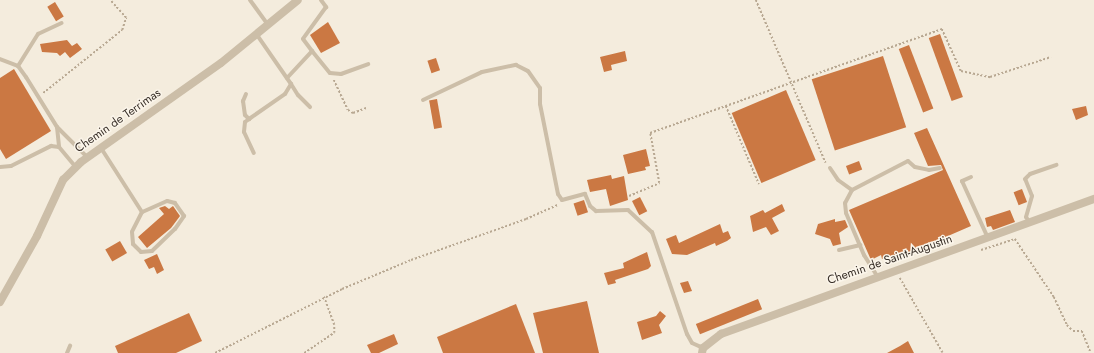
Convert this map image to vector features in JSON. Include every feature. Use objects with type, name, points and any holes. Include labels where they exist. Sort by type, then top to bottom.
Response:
[{"type":"street","name":"Chemin de Terrimas","points":[[0,302],[37,236],[63,180],[87,158],[257,35],[298,0]]},
{"type":"street","name":"Chemin de Saint-Augustin","points":[[702,351],[721,334],[1094,199]]},
{"type":"lane","points":[[250,0],[268,26]]},
{"type":"lane","points":[[321,0],[326,7],[303,38],[312,52],[330,73],[341,74],[368,64]]},
{"type":"lane","points":[[18,66],[38,34],[62,23]]},
{"type":"lane","points":[[257,35],[288,78],[298,95],[310,107]]},
{"type":"lane","points":[[288,78],[312,52]]},
{"type":"lane","points":[[0,59],[18,66],[58,128],[87,158]]},
{"type":"lane","points":[[423,100],[482,72],[516,65],[528,71],[540,88],[540,104],[555,184],[562,200],[585,194],[590,206],[596,211],[628,210],[652,232],[687,334],[692,343],[702,351]]},
{"type":"lane","points":[[254,153],[244,132],[245,122],[285,94],[291,84]]},
{"type":"lane","points":[[246,94],[243,101],[245,115],[249,119]]},
{"type":"lane","points":[[58,128],[59,147],[76,167]]},
{"type":"lane","points":[[1,166],[51,146],[59,147]]},
{"type":"lane","points":[[101,148],[142,212]]},
{"type":"lane","points":[[878,277],[860,245],[846,213],[845,202],[852,190],[908,161],[922,169],[940,168]]},
{"type":"lane","points":[[1030,223],[1026,216],[1032,196],[1025,179],[1030,174],[1056,165]]},
{"type":"lane","points":[[830,168],[838,180],[852,190]]},
{"type":"lane","points":[[971,177],[962,181],[988,238]]},
{"type":"lane","points":[[167,201],[175,203],[184,216],[175,229],[152,251],[141,252],[133,244],[132,232],[142,212],[167,201]]},
{"type":"lane","points":[[839,250],[860,245]]},
{"type":"lane","points":[[67,353],[70,346]]},
{"type":"path","points":[[38,96],[122,30],[126,18],[110,0]]},
{"type":"path","points":[[756,0],[790,82],[830,168]]},
{"type":"path","points":[[629,196],[659,183],[650,133],[942,29],[961,71],[990,77],[1051,57]]},
{"type":"path","points":[[330,73],[348,110],[353,113],[366,108]]},
{"type":"path","points":[[725,106],[759,184]]},
{"type":"path","points":[[216,353],[324,297],[411,260],[526,220],[558,205],[562,200]]},
{"type":"path","points":[[975,252],[1015,239],[1054,297],[1068,325],[1073,331],[1082,331],[1091,353]]},
{"type":"path","points":[[896,271],[943,353]]},
{"type":"path","points":[[304,353],[334,334],[334,325],[324,297]]},
{"type":"building","points":[[55,2],[64,17],[56,21],[47,7]]},
{"type":"building","points":[[328,22],[340,43],[321,53],[310,35]]},
{"type":"building","points":[[940,34],[963,97],[952,101],[929,38]]},
{"type":"building","points":[[67,40],[72,46],[77,43],[82,49],[70,58],[65,52],[60,56],[57,53],[42,52],[40,44]]},
{"type":"building","points":[[909,45],[933,108],[923,112],[899,49]]},
{"type":"building","points":[[625,51],[627,61],[611,65],[612,70],[604,72],[600,57]]},
{"type":"building","points":[[883,56],[906,127],[835,151],[812,79]]},
{"type":"building","points":[[436,58],[440,70],[431,73],[427,61]]},
{"type":"building","points":[[14,69],[51,131],[6,159],[0,149],[0,78]]},
{"type":"building","points":[[786,90],[816,160],[761,183],[732,113]]},
{"type":"building","points":[[437,99],[442,128],[434,129],[429,100]]},
{"type":"building","points":[[1086,106],[1088,115],[1076,120],[1072,109]]},
{"type":"building","points":[[927,128],[971,226],[895,259],[893,255],[882,259],[881,255],[871,260],[849,210],[943,170],[941,165],[928,166],[914,133]]},
{"type":"building","points":[[646,149],[650,166],[645,167],[646,170],[628,174],[623,155]]},
{"type":"building","points":[[859,161],[862,169],[849,174],[846,166]]},
{"type":"building","points":[[611,175],[612,179],[624,176],[628,200],[610,206],[606,189],[590,192],[587,180]]},
{"type":"building","points":[[1022,189],[1027,202],[1019,205],[1014,192]]},
{"type":"building","points":[[640,197],[647,211],[639,215],[632,201]]},
{"type":"building","points":[[584,200],[588,212],[578,216],[574,203]]},
{"type":"building","points":[[782,204],[785,211],[772,218],[779,231],[771,235],[766,227],[753,232],[750,216],[763,210],[765,213]]},
{"type":"building","points":[[165,206],[169,209],[173,206],[180,216],[171,228],[147,248],[138,237],[164,214],[159,208]]},
{"type":"building","points":[[1010,210],[1015,222],[993,230],[991,226],[987,227],[985,218]]},
{"type":"building","points":[[835,219],[835,222],[845,220],[848,227],[839,233],[841,244],[833,246],[830,239],[815,234],[818,224]]},
{"type":"building","points":[[720,224],[723,233],[728,231],[731,238],[727,241],[716,246],[715,243],[687,255],[672,254],[666,239],[676,235],[679,243]]},
{"type":"building","points":[[120,241],[127,253],[112,262],[105,249]]},
{"type":"building","points":[[647,252],[651,266],[648,269],[615,280],[616,283],[608,285],[604,273],[624,268],[623,263]]},
{"type":"building","points":[[157,254],[164,270],[157,274],[154,267],[149,269],[144,260]]},
{"type":"building","points":[[688,281],[692,291],[684,293],[680,283]]},
{"type":"building","points":[[758,299],[762,309],[700,334],[696,324]]},
{"type":"building","points":[[587,301],[599,353],[543,353],[533,313]]},
{"type":"building","points":[[516,304],[535,353],[443,353],[437,337]]},
{"type":"building","points":[[660,311],[666,316],[659,325],[662,333],[642,340],[637,322],[656,316]]},
{"type":"building","points":[[189,313],[202,341],[176,353],[118,353],[115,346]]},
{"type":"building","points":[[394,334],[398,344],[379,353],[371,353],[367,345]]},
{"type":"building","points":[[908,341],[914,353],[887,353],[900,346]]}]
